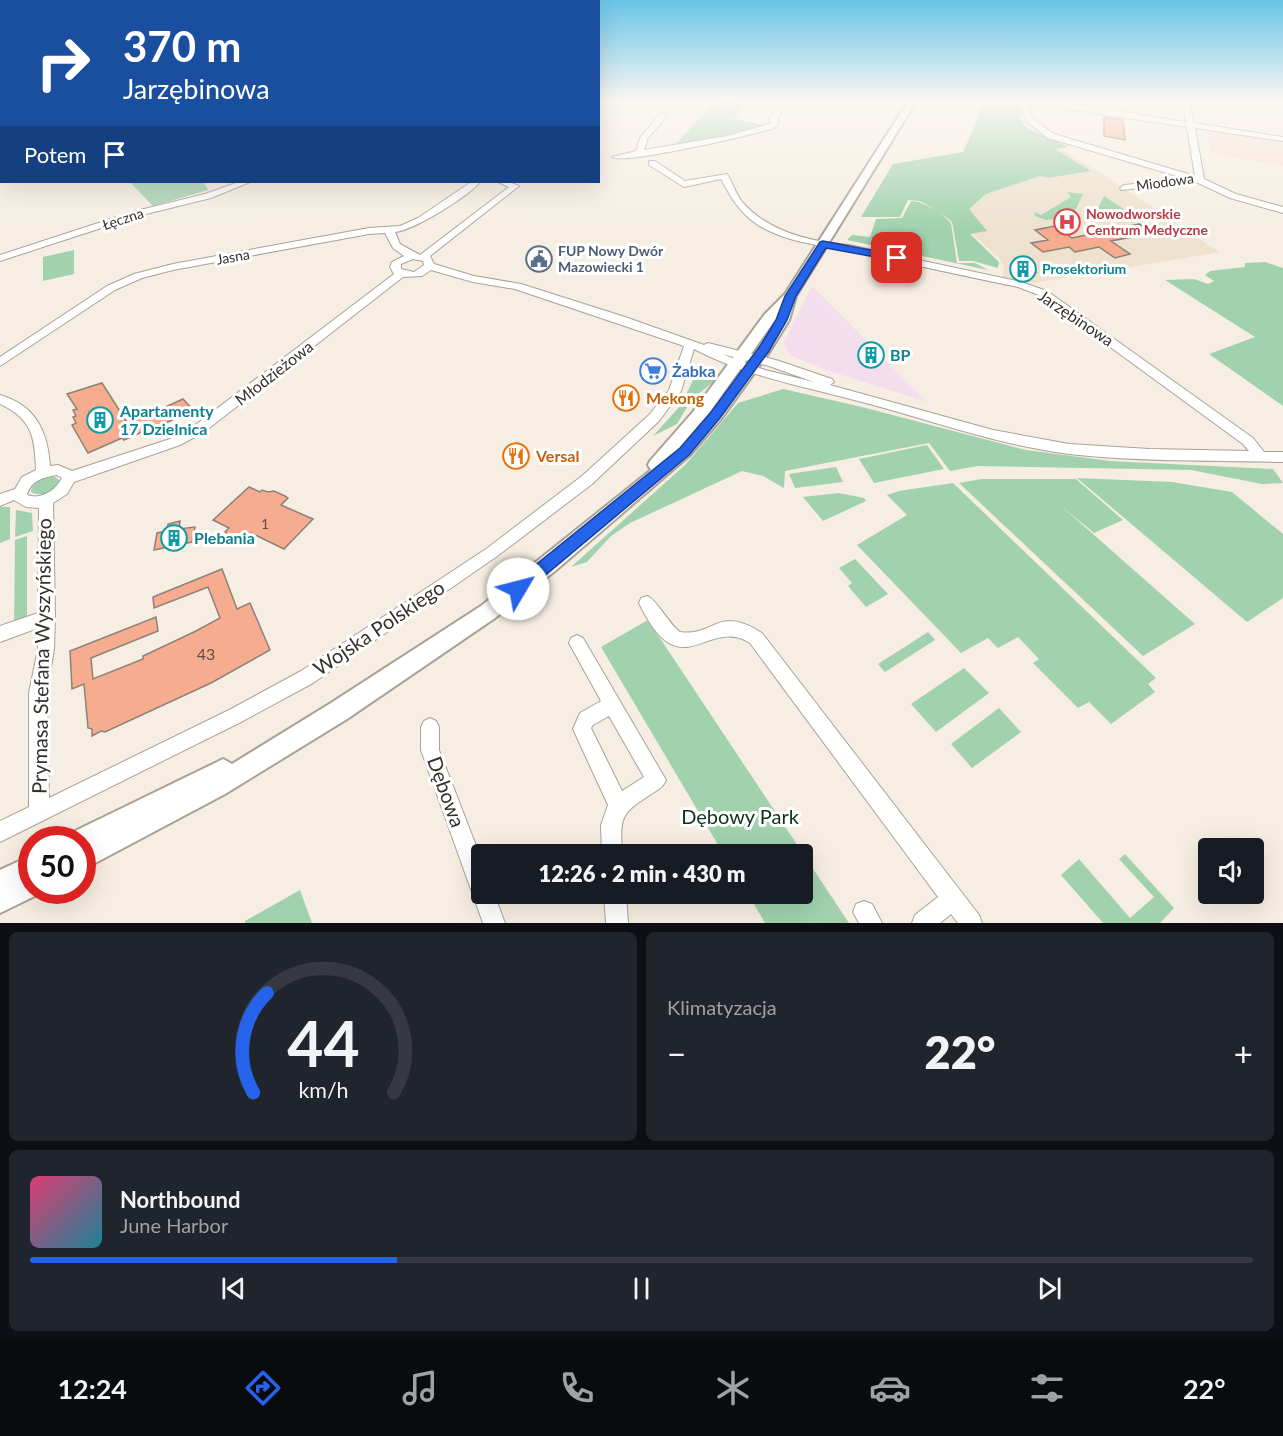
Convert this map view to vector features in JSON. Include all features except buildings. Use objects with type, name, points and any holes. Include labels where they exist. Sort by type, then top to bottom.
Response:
[{"type":"main road","points":[[96,851],[217,786],[276,747],[393,676],[488,612],[684,451],[716,415],[747,362],[782,320],[790,296],[886,143]]},
{"type":"main road","points":[[96,834],[215,774],[276,747]]},
{"type":"main road","points":[[0,883],[18,874]]},
{"type":"main road","points":[[0,900],[18,891]]},
{"type":"street","points":[[640,143],[640,154]]},
{"type":"street","points":[[616,158],[695,143]]},
{"type":"street","points":[[1077,143],[1200,180],[1233,196],[1283,210]]},
{"type":"street","name":"Miodowa","points":[[1124,188],[1200,180],[1195,143]]},
{"type":"street","name":"Jarzębinowa","points":[[652,163],[684,184],[724,176],[739,204],[756,219],[779,231],[823,244],[1021,285],[1043,293],[1275,459]]},
{"type":"street","name":"Łęczna","points":[[0,258],[135,214],[222,191],[243,183]]},
{"type":"street","name":"Jasna","points":[[0,362],[111,288],[138,276],[173,267],[241,256],[314,240],[402,229],[422,220],[476,183]]},
{"type":"street","points":[[421,260],[420,273],[401,274],[394,267],[397,262],[421,260],[515,186],[505,183]]},
{"type":"street","points":[[389,230],[396,246],[421,260],[473,279],[517,286],[621,319],[747,362],[804,385],[861,397],[993,435],[1069,449],[1275,459]]},
{"type":"street","name":"Młodzieżowa","points":[[69,478],[175,441],[200,429],[401,274]]},
{"type":"street","name":"Wojska Polskiego","points":[[0,832],[235,716],[307,676],[510,539],[587,480],[654,418],[675,391],[686,354],[694,345]]},
{"type":"street","points":[[0,399],[16,405],[34,422],[40,437],[43,472]]},
{"type":"street","points":[[0,500],[19,493],[25,484],[43,472],[58,470],[68,474],[69,478],[65,487],[46,500],[23,501],[19,493]]},
{"type":"street","name":"Prymasa Stefana Wyszyńskiego","points":[[39,813],[38,693],[45,649],[47,616],[46,500]]},
{"type":"street","points":[[647,603],[666,632],[678,639],[694,640],[729,626],[746,629],[756,638],[971,923]]},
{"type":"street","points":[[0,634],[47,616]]},
{"type":"street","points":[[577,643],[656,780],[618,804],[609,824],[611,844]]},
{"type":"street","points":[[612,705],[586,719],[582,729],[618,804]]},
{"type":"street","name":"Dębowa","points":[[430,727],[430,750],[471,862]]},
{"type":"street","points":[[922,923],[953,899]]},
{"type":"street","name":"Dębowa","points":[[487,904],[494,923]]},
{"type":"street","points":[[616,904],[617,923]]},
{"type":"shaded area","points":[[1209,143],[1283,143],[1283,166],[1210,153]]},
{"type":"shaded area","name":"Nowodworskie Centrum Medyczne","points":[[1054,145],[1101,173],[1219,252],[1028,284],[1001,282],[1004,268],[999,258],[896,165]]},
{"type":"shaded area","points":[[812,286],[927,402],[823,369],[790,355],[784,342]]},
{"type":"green space","points":[[967,143],[1060,143],[1069,147],[1055,149],[1091,171],[1048,178],[1040,176],[986,194],[969,209],[987,231],[970,234],[999,262],[998,268],[973,261],[959,261],[952,222],[941,213],[951,223],[957,263],[975,263],[988,270],[847,240],[852,235],[870,237],[876,219],[902,218],[911,201],[936,210],[920,201],[908,200],[900,217],[861,217],[893,164],[963,152]]},
{"type":"green space","points":[[131,183],[204,183],[208,190],[153,206]]},
{"type":"green space","points":[[1067,192],[1083,194],[1072,217],[1046,220],[1035,216],[1034,212],[1041,215],[1071,197]]},
{"type":"green space","points":[[1104,196],[1131,216],[1098,221],[1093,219]]},
{"type":"green space","points":[[74,250],[74,274],[43,281],[43,257]]},
{"type":"green space","points":[[1265,262],[1283,268],[1283,406],[1209,354],[1255,337],[1165,280],[1194,279],[1208,284],[1214,281],[1205,275],[1210,271],[1245,267],[1245,263]]},
{"type":"green space","points":[[717,375],[712,383],[691,400],[677,424],[653,436],[681,405],[694,378]]},
{"type":"green space","points":[[783,389],[1026,450],[1110,461],[1273,469],[1283,483],[1262,484],[1191,470],[978,466],[950,471],[929,443],[785,471],[784,488],[763,476],[742,471],[630,523],[611,536],[587,562],[571,567],[685,465],[738,403]]},
{"type":"green space","points":[[927,445],[944,469],[874,483],[859,459]]},
{"type":"green space","points":[[836,467],[843,482],[795,488],[789,474]]},
{"type":"green space","points":[[54,476],[60,481],[54,488],[43,494],[31,492],[32,487],[41,479]]},
{"type":"green space","points":[[1077,478],[1172,482],[1232,492],[1283,534],[1283,598],[1247,622]]},
{"type":"green space","points":[[981,479],[1076,479],[1123,520],[1094,533],[1060,505],[1195,624],[1143,656],[959,483]]},
{"type":"green space","points":[[953,483],[1156,678],[1148,684],[1155,692],[1111,724],[1089,702],[1078,708],[1033,663],[1039,659],[1018,637],[998,648],[988,638],[961,653],[857,545],[907,515],[887,495]]},
{"type":"green space","points":[[839,493],[864,498],[866,501],[823,521],[803,497]]},
{"type":"green space","points":[[0,507],[10,507],[10,539],[0,543]]},
{"type":"green space","points":[[16,510],[32,513],[33,531],[15,537]]},
{"type":"green space","points":[[27,536],[27,616],[39,612],[14,627],[15,540]]},
{"type":"green space","points":[[855,559],[888,594],[866,607],[848,586],[852,583],[839,568]]},
{"type":"green space","name":"Dębowy Park","points":[[648,620],[797,844],[717,844],[601,647]]},
{"type":"green space","points":[[928,632],[935,640],[885,672],[878,664]]},
{"type":"green space","points":[[964,668],[989,693],[936,732],[911,704]]},
{"type":"green space","points":[[999,708],[1021,732],[972,768],[951,744]]},
{"type":"green space","points":[[1125,854],[1174,908],[1160,923],[1103,923],[1061,875],[1079,859],[1130,918],[1154,897],[1119,859]]},
{"type":"green space","name":"Dębowy Park","points":[[813,869],[849,923],[765,923],[754,904],[813,904]]},
{"type":"green space","points":[[300,890],[312,923],[245,923],[245,921]]},
{"type":"place","name":"Nowodworskie Centrum Medyczne","points":[[1067,222]]},
{"type":"place","name":"FUP Nowy Dwór Mazowiecki 1","points":[[539,259]]},
{"type":"place","name":"Prosektorium","points":[[1023,269]]},
{"type":"place","name":"BP","points":[[871,355]]},
{"type":"place","name":"Żabka","points":[[653,371]]},
{"type":"place","name":"Mekong","points":[[626,398]]},
{"type":"place","name":"Apartamenty 17 Dzielnica","points":[[100,420]]},
{"type":"place","name":"Versal","points":[[516,456]]},
{"type":"place","name":"Plebania","points":[[174,538]]},
{"type":"route","points":[[518,589],[684,451],[716,415],[765,348],[782,320],[790,296],[823,244],[897,258]]}]
